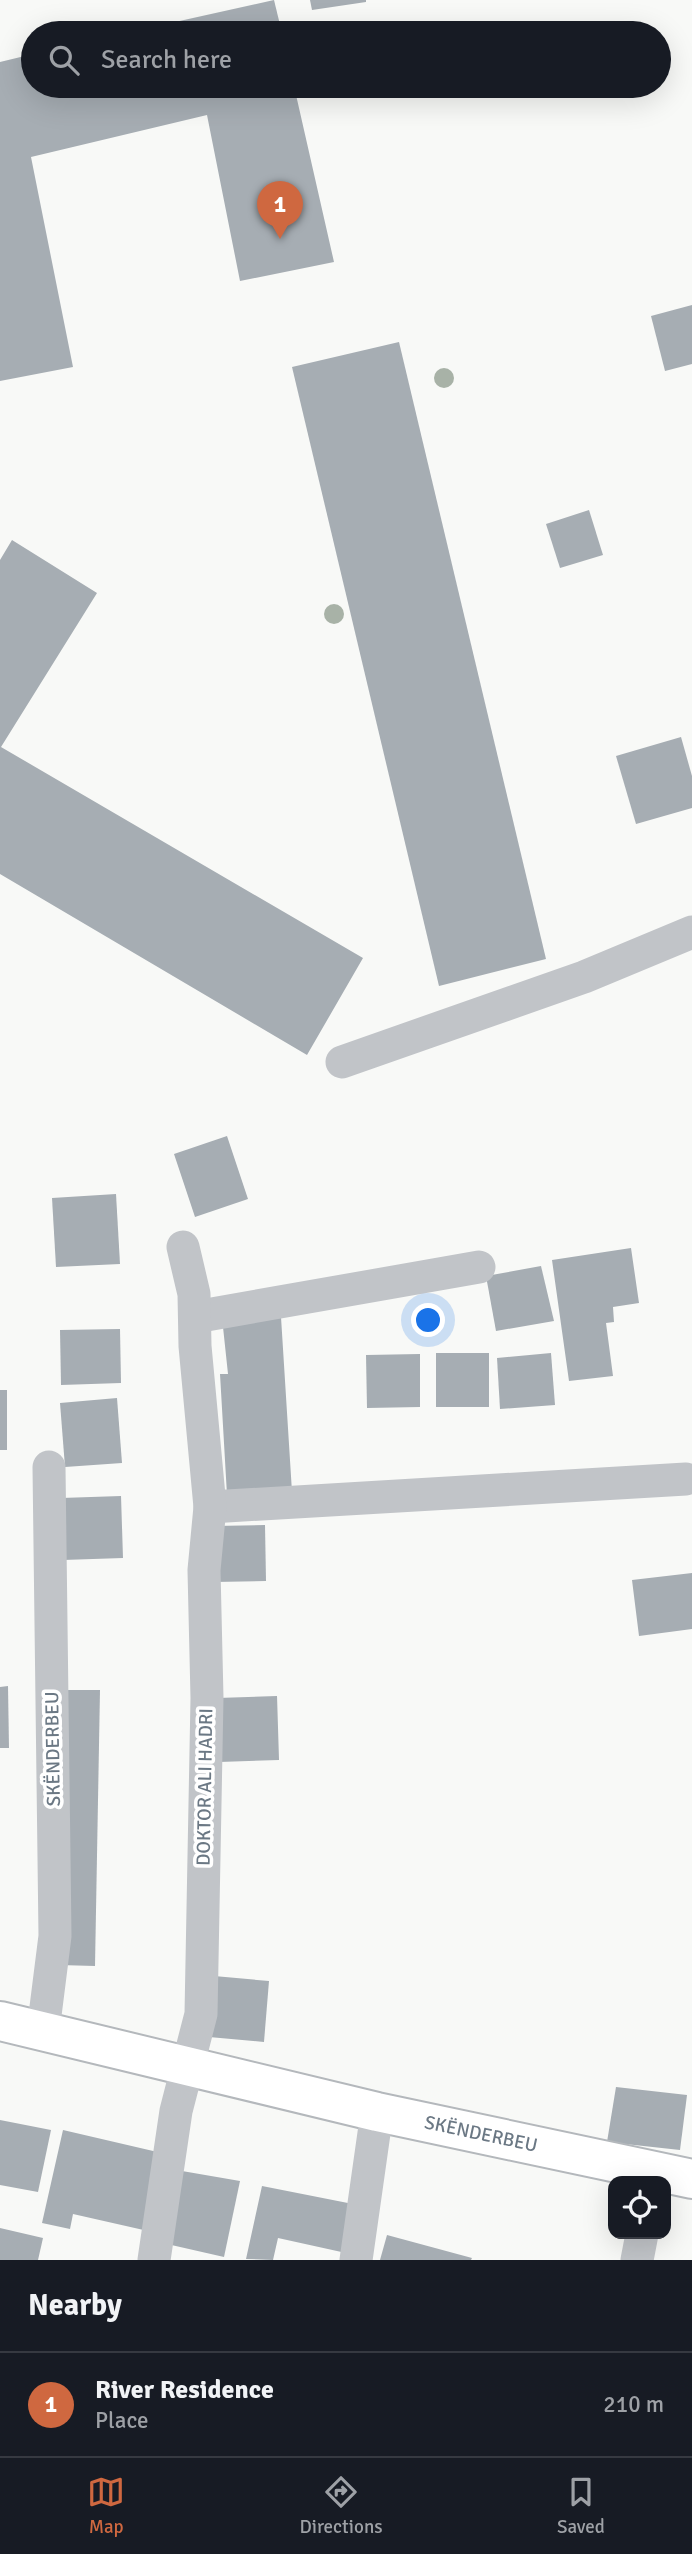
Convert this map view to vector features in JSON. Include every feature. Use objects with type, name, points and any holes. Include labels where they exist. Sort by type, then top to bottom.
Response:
[{"type":"main road","name":"SKËNDERBEU","points":[[0,2021],[652,2176]]},
{"type":"main road","name":"SKËNDERBEU","points":[[671,2177],[692,2179]]},
{"type":"street","points":[[342,1062],[584,977],[692,932]]},
{"type":"street","name":"DOKTOR ALI HADRI","points":[[183,1247],[194,1294],[210,1507],[204,1570],[207,1699],[201,2014],[190,2067]]},
{"type":"street","points":[[195,1317],[479,1267]]},
{"type":"street","name":"SKËNDERBEU","points":[[43,2031],[55,1936],[49,1467]]},
{"type":"street","points":[[210,1507],[686,1479]]},
{"type":"street","points":[[154,2260],[176,2111],[190,2067]]},
{"type":"street","points":[[356,2260],[377,2112]]},
{"type":"street","points":[[637,2260],[641,2239]]},
{"type":"building","points":[[274,0],[279,21],[180,21]]},
{"type":"building","points":[[310,0],[366,0],[366,2],[312,10]]},
{"type":"building","points":[[21,57],[21,98],[297,98],[334,262],[240,281],[207,115],[31,157],[73,367],[0,381],[0,62]]},
{"type":"building","points":[[692,305],[692,364],[665,371],[651,316]]},
{"type":"building","points":[[399,342],[546,959],[439,986],[292,367]]},
{"type":"building","points":[[589,510],[603,555],[560,568],[546,524]]},
{"type":"building","points":[[12,540],[97,593],[1,747],[363,958],[307,1055],[0,874],[0,560]]},
{"type":"building","points":[[681,737],[692,776],[692,808],[636,824],[616,756]]},
{"type":"building","points":[[227,1136],[248,1199],[195,1217],[174,1154]]},
{"type":"building","points":[[116,1194],[120,1264],[56,1267],[52,1198]]},
{"type":"building","points":[[631,1248],[639,1303],[613,1307],[614,1322],[606,1323],[613,1376],[569,1381],[552,1260]]},
{"type":"building","points":[[541,1266],[554,1321],[496,1331],[486,1276]]},
{"type":"building","points":[[281,1317],[292,1492],[227,1495],[220,1374],[228,1374],[223,1327]]},
{"type":"building","points":[[120,1329],[121,1383],[61,1385],[60,1330]]},
{"type":"building","points":[[436,1353],[489,1353],[489,1407],[436,1407]]},
{"type":"building","points":[[551,1353],[555,1405],[500,1409],[497,1358]]},
{"type":"building","points":[[420,1354],[420,1407],[367,1408],[366,1355]]},
{"type":"building","points":[[0,1390],[7,1390],[7,1450],[0,1450]]},
{"type":"building","points":[[117,1398],[122,1463],[65,1467],[60,1403]]},
{"type":"building","points":[[121,1496],[123,1558],[63,1560],[61,1498]]},
{"type":"building","points":[[265,1525],[266,1581],[214,1582],[213,1526]]},
{"type":"building","points":[[692,1573],[692,1629],[639,1636],[632,1580]]},
{"type":"building","points":[[8,1686],[9,1748],[0,1748],[0,1687]]},
{"type":"building","points":[[63,1690],[100,1690],[95,1966],[59,1965]]},
{"type":"building","points":[[277,1696],[279,1760],[219,1762],[217,1698]]},
{"type":"building","points":[[214,1976],[269,1981],[264,2042],[209,2037]]},
{"type":"building","points":[[616,2087],[687,2095],[680,2150],[607,2142]]},
{"type":"building","points":[[0,2120],[51,2130],[38,2192],[0,2185]]},
{"type":"building","points":[[63,2130],[166,2154],[148,2231],[73,2214],[70,2229],[42,2223]]},
{"type":"building","points":[[182,2171],[240,2181],[224,2257],[167,2244]]},
{"type":"building","points":[[262,2186],[358,2205],[346,2253],[278,2238],[273,2260],[246,2259]]},
{"type":"building","points":[[0,2228],[43,2238],[38,2260],[0,2260]]},
{"type":"building","points":[[387,2235],[472,2258],[380,2260]]},
{"type":"place","name":"River Residence","points":[[280,239]]}]
